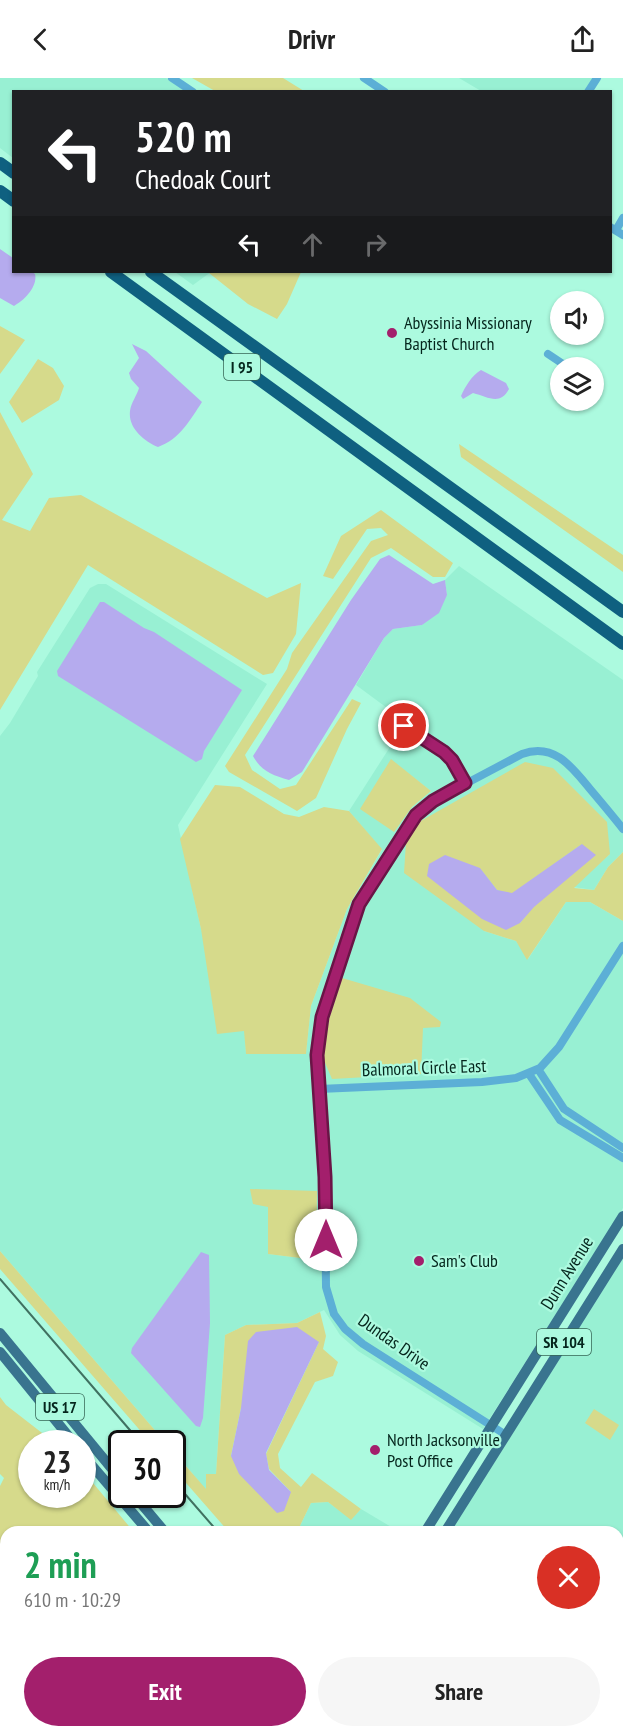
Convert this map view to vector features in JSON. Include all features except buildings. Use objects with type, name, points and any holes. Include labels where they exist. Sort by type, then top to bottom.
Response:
[{"type":"highway","name":"I 95","points":[[112,273],[623,644]]},
{"type":"highway","name":"I 95","points":[[152,273],[622,610]]},
{"type":"highway","points":[[600,627],[623,651]]},
{"type":"main road","name":"Dunn Avenue","points":[[428,1526],[623,1216]]},
{"type":"main road","name":"Dunn Avenue","points":[[449,1526],[623,1249]]},
{"type":"main road","name":"US 17","points":[[0,1333],[108,1464]]},
{"type":"main road","name":"US 17","points":[[0,1352],[63,1430]]},
{"type":"main road","points":[[96,1470],[144,1526]]},
{"type":"main road","points":[[145,1508],[160,1526]]},
{"type":"street","points":[[172,78],[190,90]]},
{"type":"street","points":[[364,78],[382,90]]},
{"type":"street","points":[[616,231],[623,219]]},
{"type":"street","points":[[548,354],[552,357]]},
{"type":"street","points":[[391,717],[444,752],[452,760],[465,783]]},
{"type":"street","name":"Dundas Drive","points":[[506,1435],[363,1344],[345,1329],[334,1314],[325,1276],[325,1184],[317,1055],[319,1028],[359,904],[416,815],[433,801],[529,752],[551,753],[569,763],[623,829]]},
{"type":"street","name":"Balmoral Circle East","points":[[319,1089],[482,1082],[529,1074],[547,1061],[562,1043],[623,945]]},
{"type":"street","points":[[538,1069],[564,1109],[623,1148]]},
{"type":"street","points":[[529,1074],[560,1120],[623,1158]]},
{"type":"street","points":[[46,1410],[56,1402]]},
{"type":"shaded area","points":[[0,78],[166,78],[185,90],[12,90],[12,157],[0,148]]},
{"type":"shaded area","points":[[192,78],[283,78],[302,90],[213,90]]},
{"type":"shaded area","points":[[459,78],[593,78],[586,90],[479,90]]},
{"type":"shaded area","points":[[0,249],[12,257],[12,273],[34,273],[35,283],[30,292],[14,306],[0,298]]},
{"type":"shaded area","points":[[176,273],[210,273],[193,285]]},
{"type":"shaded area","points":[[209,273],[301,273],[287,304],[277,319],[248,304]]},
{"type":"shaded area","points":[[0,326],[25,340],[0,374]]},
{"type":"shaded area","points":[[132,344],[146,351],[202,402],[178,434],[166,444],[158,447],[138,433],[130,417],[139,388],[129,373],[139,358]]},
{"type":"shaded area","points":[[38,359],[53,368],[64,386],[59,400],[22,423],[9,402]]},
{"type":"shaded area","points":[[481,370],[506,383],[509,389],[502,397],[493,399],[473,393],[463,399],[461,396],[467,385]]},
{"type":"shaded area","points":[[0,412],[33,474],[2,520],[30,531],[49,498],[81,495],[267,598],[301,583],[296,634],[273,673],[263,675],[88,565],[0,710]]},
{"type":"shaded area","points":[[459,444],[623,555],[623,572],[461,457]]},
{"type":"shaded area","points":[[381,510],[453,563],[445,577],[433,577],[391,548],[371,558],[245,755],[252,770],[280,789],[296,785],[352,699],[361,703],[316,798],[297,811],[229,772],[225,766],[287,669],[292,653],[371,541],[388,535],[381,528],[367,529],[333,579],[323,576],[341,536]]},
{"type":"shaded area","points":[[389,555],[433,584],[445,580],[447,595],[439,613],[422,625],[393,629],[384,638],[302,772],[289,780],[268,772],[253,756],[351,600],[380,559]]},
{"type":"shaded area","points":[[459,566],[623,680],[623,852],[608,867],[594,890],[573,887],[610,854],[484,931],[516,941],[528,959],[566,902],[590,902],[623,921],[623,1208],[483,1429],[358,1351],[340,1335],[324,1310],[297,1323],[246,1325],[225,1335],[216,1474],[206,1490],[186,1466],[186,1430],[155,1430],[0,1251],[0,736],[90,588],[98,584],[106,584],[267,684],[178,825],[201,929],[245,1031],[246,1054],[306,1053],[311,1006],[347,909],[382,850],[349,811],[406,722],[356,685],[384,638],[393,629],[422,625],[447,595],[445,580]],"holes":[[[391,760],[431,791],[412,807]],[[342,978],[440,1027],[329,1019]],[[268,1207],[316,1260],[268,1254]]]},
{"type":"shaded area","points":[[100,602],[104,602],[154,632],[242,690],[204,751],[202,759],[196,762],[58,676],[57,671]]},
{"type":"shaded area","points":[[391,759],[431,791],[412,807],[394,832],[360,809]]},
{"type":"shaded area","points":[[525,762],[553,768],[607,822],[610,854],[574,888],[594,890],[608,867],[623,852],[623,921],[590,902],[566,902],[527,960],[516,941],[484,931],[404,873],[406,842],[419,822]],"holes":[[[582,844],[520,923],[480,868],[497,890],[512,894]]]},
{"type":"shaded area","points":[[215,785],[240,787],[284,814],[299,817],[324,807],[349,811],[382,849],[347,909],[311,1006],[306,1054],[246,1054],[244,1031],[217,1034],[201,929],[180,839]]},
{"type":"shaded area","points":[[582,844],[596,855],[534,907],[520,923],[506,930],[482,919],[427,876],[429,864],[445,855],[480,868],[497,890],[512,893]]},
{"type":"shaded area","points":[[342,978],[410,998],[441,1022],[440,1027],[423,1028],[421,1074],[332,1079],[323,1058],[329,1019]]},
{"type":"shaded area","points":[[250,1189],[317,1191],[316,1260],[268,1254],[268,1207],[253,1204]]},
{"type":"shaded area","points":[[0,1251],[155,1430],[140,1430],[0,1269]]},
{"type":"shaded area","points":[[201,1252],[209,1255],[210,1323],[203,1418],[200,1427],[196,1426],[131,1353],[132,1348]]},
{"type":"shaded area","points":[[623,1258],[623,1526],[454,1526]]},
{"type":"shaded area","points":[[320,1312],[326,1336],[323,1349],[338,1362],[333,1376],[315,1382],[278,1454],[280,1468],[301,1487],[312,1473],[361,1509],[351,1520],[328,1502],[311,1503],[300,1526],[224,1526],[186,1483],[186,1466],[206,1489],[206,1474],[216,1474],[225,1335],[246,1325],[297,1323]],"holes":[[[319,1342],[266,1454],[269,1469],[291,1492],[231,1456],[241,1408]]]},
{"type":"shaded area","points":[[297,1327],[319,1342],[266,1453],[269,1470],[291,1492],[284,1511],[277,1513],[239,1474],[231,1456],[241,1408],[248,1341],[256,1332]]},
{"type":"shaded area","points":[[0,1397],[6,1405],[38,1430],[18,1430],[18,1508],[96,1508],[96,1487],[108,1501],[108,1508],[114,1508],[129,1526],[0,1526],[0,1486],[4,1478],[0,1474]]},
{"type":"shaded area","points":[[594,1409],[619,1425],[610,1440],[585,1423]]},
{"type":"shaded area","points":[[328,1502],[351,1519],[361,1509],[390,1526],[300,1526],[311,1503]]},
{"type":"railway","points":[[0,1279],[130,1430]]},
{"type":"railway","points":[[186,1495],[213,1526]]},
{"type":"place","name":"Abyssinia Missionary Baptist Church","points":[[392,333]]},
{"type":"place","name":"Sam's Club","points":[[419,1261]]},
{"type":"place","name":"North Jacksonville Post Office","points":[[375,1450]]},
{"type":"route","points":[[326,1240],[325,1177],[317,1055],[322,1017],[359,904],[416,815],[433,801],[465,783],[452,760],[444,752],[404,726]]}]
